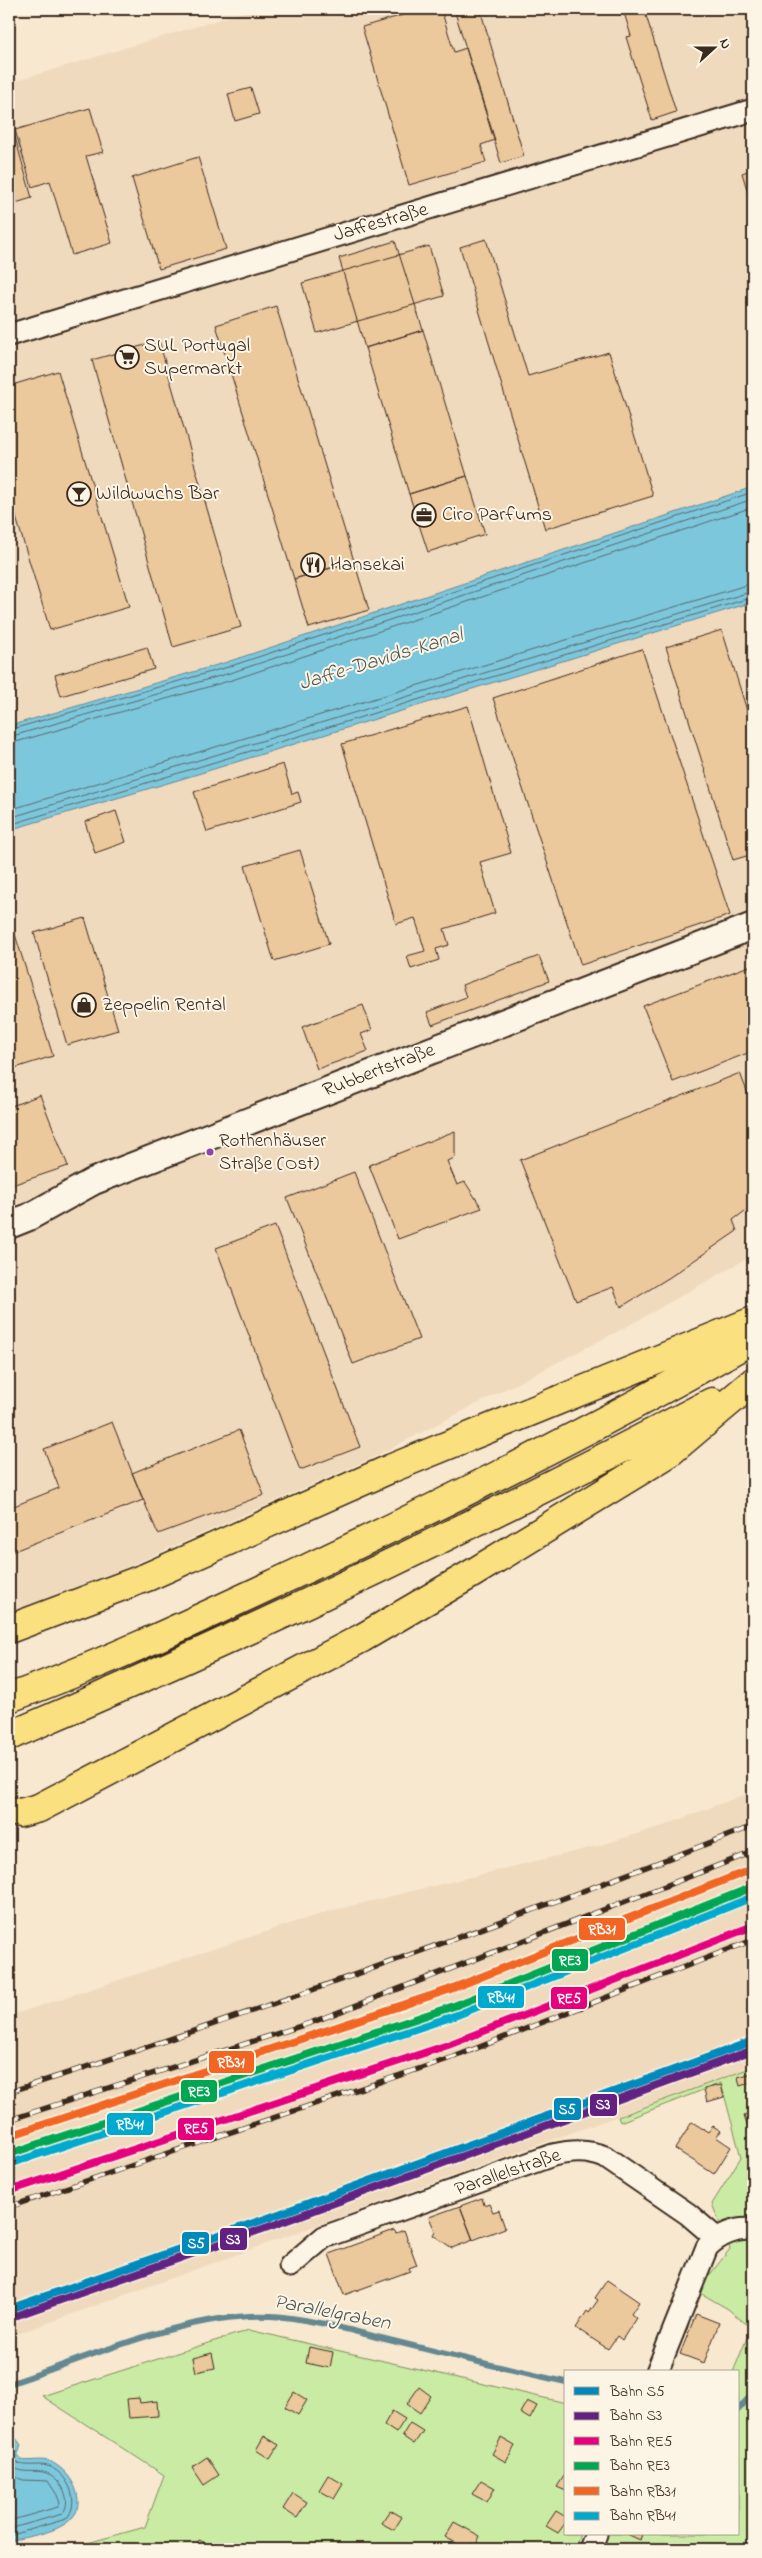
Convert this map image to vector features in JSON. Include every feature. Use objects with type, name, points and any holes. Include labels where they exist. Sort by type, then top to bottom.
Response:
[{"type":"highway","points":[[9,1628],[147,1577],[392,1468],[753,1321]]},
{"type":"highway","points":[[9,1698],[213,1613],[368,1540],[532,1459],[689,1376],[753,1339]]},
{"type":"highway","points":[[9,1736],[138,1681],[550,1487],[753,1381]]},
{"type":"highway","points":[[9,1811],[20,1813],[39,1808],[362,1638],[670,1453],[753,1381]]},
{"type":"street","name":"Jaffestraße","points":[[9,334],[753,110]]},
{"type":"street","name":"Rubbertstraße","points":[[9,1225],[29,1217],[94,1181],[753,926]]},
{"type":"street","name":"Parallelstraße","points":[[290,2266],[324,2237],[553,2155],[568,2152],[594,2153],[605,2157],[688,2214],[716,2238]]},
{"type":"street","points":[[659,2370],[708,2247],[716,2238],[742,2229],[753,2230]]},
{"type":"street","points":[[590,2549],[595,2536]]},
{"type":"shaded area","points":[[254,9],[753,9],[753,487],[227,662],[9,726],[9,83]]},
{"type":"shaded area","points":[[753,602],[753,1255],[626,1327],[370,1459],[127,1567],[9,1612],[9,830],[188,777]]},
{"type":"shaded area","points":[[753,1791],[753,2067],[9,2337],[9,2016],[326,1912],[598,1846],[666,1825]]},
{"type":"green space","points":[[753,2067],[753,2549],[599,2549],[605,2536],[740,2536],[740,2370],[734,2370],[751,2328],[728,2309],[697,2291],[730,2249],[712,2204],[741,2157],[721,2083],[620,2122],[618,2117]]},
{"type":"green space","points":[[249,2330],[564,2403],[564,2536],[579,2536],[575,2549],[66,2549],[145,2527],[164,2475],[42,2396]]},
{"type":"water","name":"Jaffe-Davids-Kanal","points":[[753,487],[753,602],[188,777],[9,830],[9,726],[227,662]]},
{"type":"water","points":[[16,2438],[21,2445],[18,2455],[21,2460],[47,2461],[55,2464],[66,2473],[76,2490],[78,2503],[75,2514],[68,2522],[58,2528],[9,2541],[9,2440]]},
{"type":"building","points":[[423,9],[441,9],[454,52],[466,48],[495,140],[481,145],[486,162],[409,185],[362,27]]},
{"type":"building","points":[[454,9],[480,9],[524,156],[501,163]]},
{"type":"building","points":[[623,9],[644,9],[676,112],[652,120],[626,37],[631,36]]},
{"type":"building","points":[[251,88],[259,114],[235,121],[228,94]]},
{"type":"building","points":[[90,108],[103,152],[86,156],[112,243],[72,255],[50,181],[32,187],[15,130]]},
{"type":"building","points":[[13,130],[32,198],[9,205],[9,131]]},
{"type":"building","points":[[198,157],[226,249],[159,269],[132,178]]},
{"type":"building","points":[[753,169],[753,195],[749,196],[742,173]]},
{"type":"building","points":[[486,239],[528,376],[609,352],[653,496],[545,529],[460,247]]},
{"type":"building","points":[[395,241],[423,330],[365,348],[339,258]]},
{"type":"building","points":[[429,246],[444,296],[317,333],[302,283]]},
{"type":"building","points":[[276,306],[354,561],[294,579],[216,325]]},
{"type":"building","points":[[423,330],[467,476],[409,494],[365,348]]},
{"type":"building","points":[[159,341],[241,627],[173,647],[92,360]]},
{"type":"building","points":[[58,371],[129,607],[50,630],[9,494],[9,386]]},
{"type":"building","points":[[467,476],[485,534],[428,552],[409,494]]},
{"type":"building","points":[[354,561],[369,610],[309,628],[294,579]]},
{"type":"building","points":[[722,630],[753,730],[753,854],[733,860],[666,647]]},
{"type":"building","points":[[147,647],[154,669],[61,696],[55,675]]},
{"type":"building","points":[[642,649],[730,915],[581,965],[493,698]]},
{"type":"building","points":[[468,706],[511,853],[480,862],[495,913],[444,929],[449,945],[436,949],[439,960],[411,969],[407,956],[425,951],[415,918],[396,924],[342,744]]},
{"type":"building","points":[[283,764],[292,794],[298,792],[301,802],[207,832],[194,792]]},
{"type":"building","points":[[116,811],[126,842],[95,853],[85,822]]},
{"type":"building","points":[[300,850],[329,944],[274,961],[245,866]]},
{"type":"building","points":[[9,915],[53,1056],[9,1070]]},
{"type":"building","points":[[85,918],[118,1030],[67,1045],[34,933]]},
{"type":"building","points":[[539,956],[549,981],[432,1025],[427,1012],[466,997],[462,985]]},
{"type":"building","points":[[749,966],[753,976],[753,1051],[673,1082],[643,1006]]},
{"type":"building","points":[[363,1005],[372,1030],[361,1034],[368,1051],[317,1069],[302,1027]]},
{"type":"building","points":[[740,1073],[753,1107],[753,1205],[733,1220],[737,1231],[670,1277],[621,1307],[613,1287],[576,1301],[520,1160]]},
{"type":"building","points":[[40,1095],[68,1166],[9,1186],[9,1107]]},
{"type":"building","points":[[455,1131],[455,1158],[447,1161],[457,1185],[465,1182],[482,1208],[398,1239],[369,1165]]},
{"type":"building","points":[[354,1172],[419,1339],[353,1364],[287,1198]]},
{"type":"building","points":[[275,1226],[360,1447],[300,1470],[216,1248]]},
{"type":"building","points":[[112,1422],[143,1500],[9,1553],[9,1508],[59,1488],[44,1449]]},
{"type":"building","points":[[239,1430],[264,1495],[158,1534],[132,1473]]},
{"type":"building","points":[[752,2073],[753,2082],[740,2086],[738,2077]]},
{"type":"building","points":[[721,2085],[724,2097],[707,2102],[704,2089]]},
{"type":"building","points":[[753,2113],[753,2129],[749,2131],[744,2116]]},
{"type":"building","points":[[692,2122],[708,2132],[713,2126],[721,2131],[716,2137],[731,2147],[714,2174],[675,2149]]},
{"type":"building","points":[[482,2198],[484,2205],[489,2203],[493,2212],[499,2210],[505,2228],[473,2240],[460,2206]]},
{"type":"building","points":[[460,2206],[473,2240],[452,2248],[433,2235],[435,2231],[429,2217]]},
{"type":"building","points":[[394,2230],[396,2233],[404,2230],[417,2265],[409,2268],[410,2271],[344,2295],[329,2254]]},
{"type":"building","points":[[607,2280],[639,2302],[631,2314],[636,2318],[622,2340],[617,2336],[608,2349],[576,2328],[587,2311],[589,2313],[598,2300],[595,2298]]},
{"type":"building","points":[[696,2314],[719,2323],[704,2363],[680,2354]]},
{"type":"building","points":[[309,2347],[333,2352],[330,2368],[306,2363]]},
{"type":"building","points":[[212,2353],[215,2368],[196,2372],[193,2358]]},
{"type":"building","points":[[419,2387],[431,2396],[420,2413],[407,2404]]},
{"type":"building","points":[[294,2392],[307,2400],[298,2415],[285,2407]]},
{"type":"building","points":[[139,2398],[140,2403],[157,2401],[158,2416],[129,2418],[127,2399]]},
{"type":"building","points":[[527,2401],[537,2406],[530,2419],[520,2413]]},
{"type":"building","points":[[392,2411],[405,2419],[396,2433],[384,2425]]},
{"type":"building","points":[[410,2423],[423,2431],[414,2444],[402,2436]]},
{"type":"building","points":[[264,2436],[279,2445],[270,2459],[256,2450]]},
{"type":"building","points":[[501,2438],[515,2446],[506,2462],[492,2454]]},
{"type":"building","points":[[207,2457],[219,2475],[204,2485],[192,2467]]},
{"type":"building","points":[[328,2475],[343,2484],[334,2499],[319,2490]]},
{"type":"building","points":[[564,2476],[564,2490],[557,2487]]},
{"type":"building","points":[[481,2480],[495,2488],[487,2502],[472,2494]]},
{"type":"building","points":[[293,2493],[307,2502],[297,2518],[283,2509]]},
{"type":"building","points":[[390,2510],[402,2517],[394,2530],[381,2523]]},
{"type":"building","points":[[556,2511],[564,2516],[564,2525],[558,2533],[546,2526]]},
{"type":"building","points":[[454,2522],[480,2536],[476,2545],[472,2543],[467,2549],[445,2537]]},
{"type":"building","points":[[631,2536],[641,2536],[640,2540]]},
{"type":"building","points":[[199,2540],[210,2545],[208,2549],[195,2549]]},
{"type":"waterway","name":"Parallelgraben","points":[[9,2384],[138,2339],[207,2321],[240,2316],[271,2316],[300,2319],[564,2382]]},
{"type":"waterway","points":[[740,2408],[753,2393]]},
{"type":"railway","points":[[9,2092],[197,2030],[383,1965],[753,1826]]},
{"type":"railway","points":[[9,2120],[313,2022],[753,1852]]},
{"type":"railway","points":[[9,2163],[450,2011],[753,1893]]},
{"type":"railway","points":[[9,2207],[454,2057],[753,1940]]},
{"type":"rail line","name":"RB31","points":[[9,2136],[448,1990],[750,1870]]},
{"type":"rail line","name":"RE3","points":[[12,2153],[454,2006],[753,1887]]},
{"type":"rail line","name":"RB41","points":[[15,2162],[457,2015],[753,1897]]},
{"type":"rail line","name":"RE5","points":[[9,2191],[448,2045],[753,1926]]},
{"type":"rail line","name":"S5","points":[[9,2309],[268,2218],[753,2041]]},
{"type":"rail line","name":"S3","points":[[12,2317],[271,2226],[753,2050]]},
{"type":"place","name":"SUL Portugal Supermarkt","points":[[127,357]]},
{"type":"place","name":"Wildwuchs Bar","points":[[79,494]]},
{"type":"place","name":"Ciro Parfums","points":[[424,515]]},
{"type":"place","name":"Hansekai","points":[[313,565]]},
{"type":"place","name":"Zeppelin Rental","points":[[84,1005]]},
{"type":"place","name":"Rothenhäuser Straße (Ost)","points":[[210,1152]]}]
